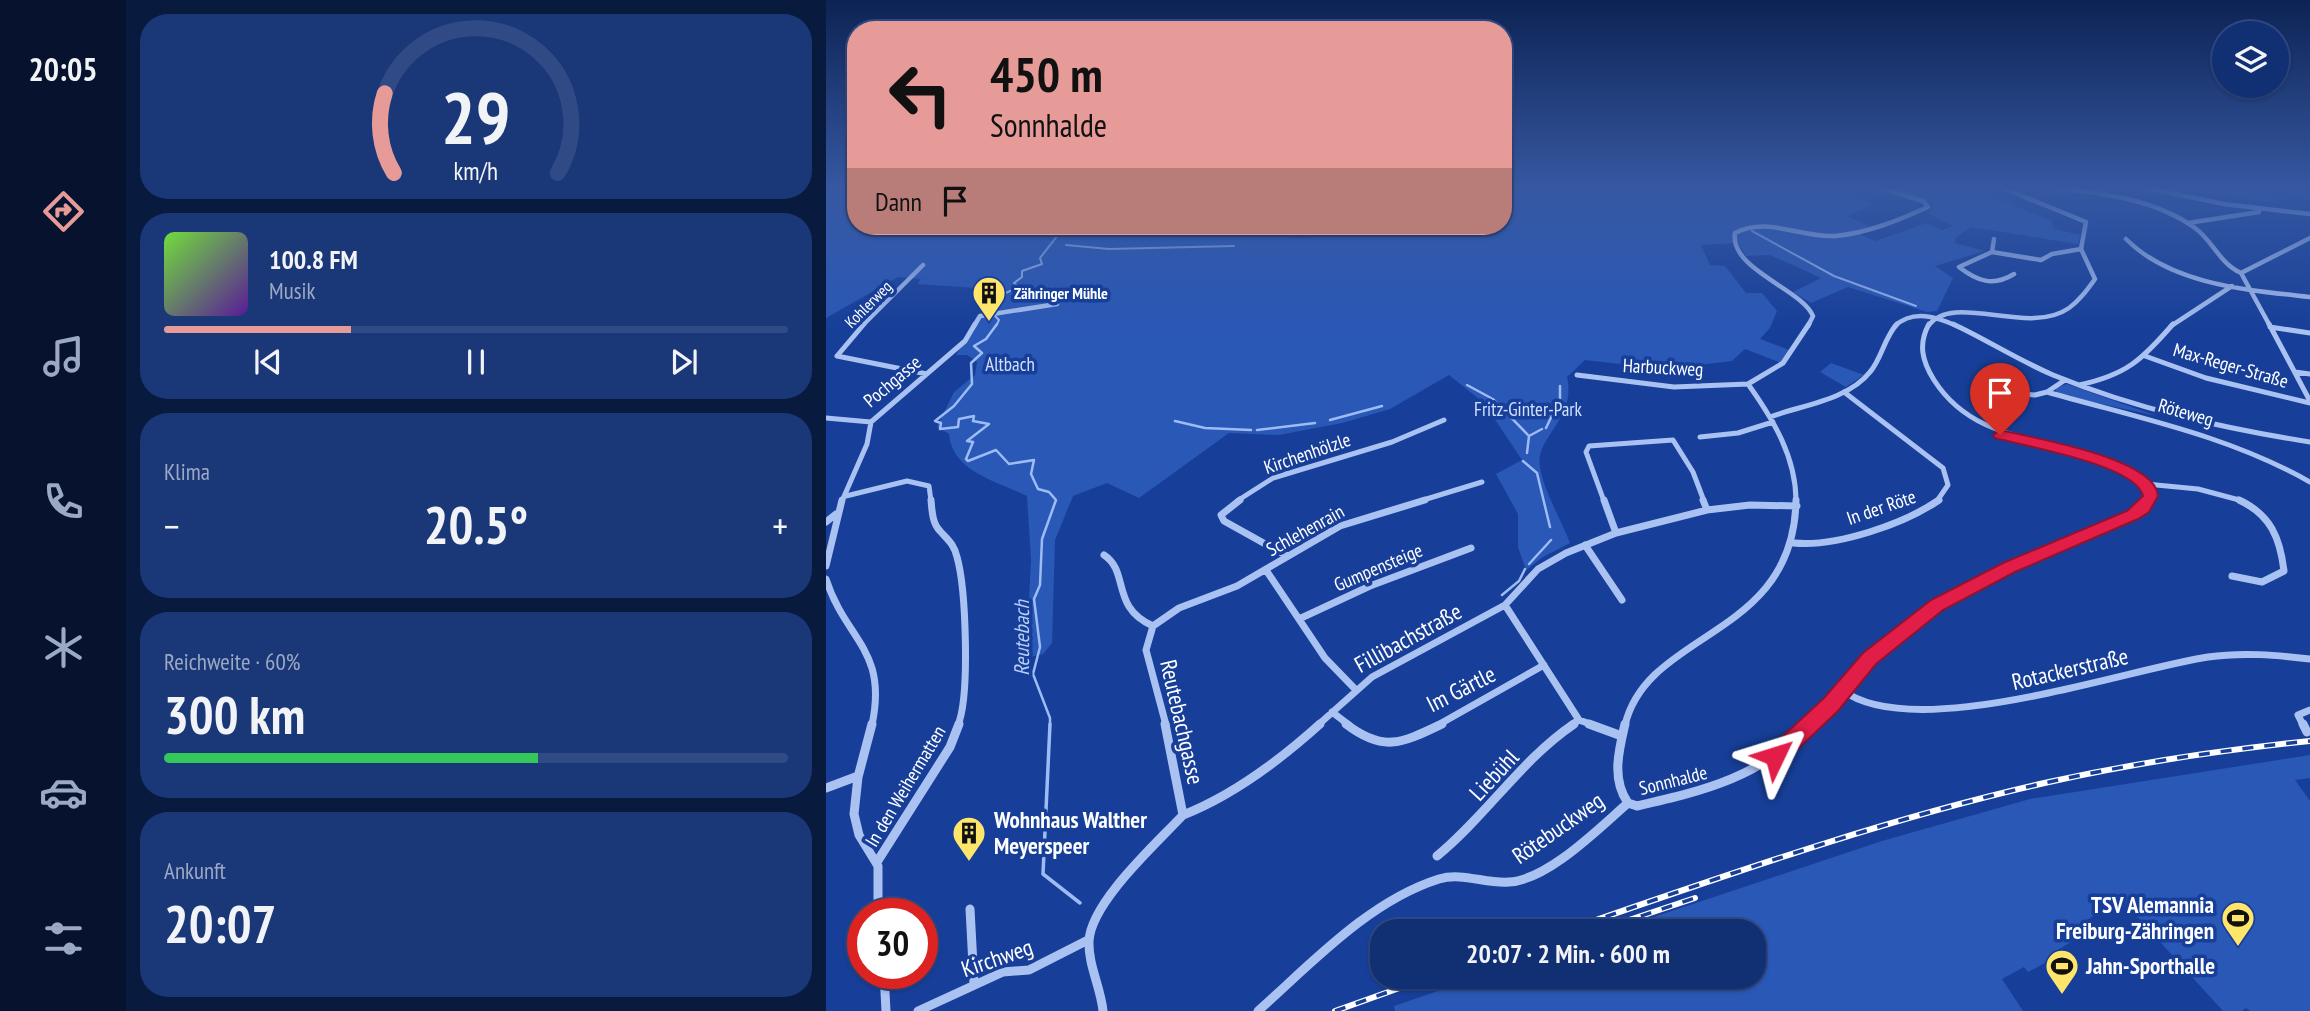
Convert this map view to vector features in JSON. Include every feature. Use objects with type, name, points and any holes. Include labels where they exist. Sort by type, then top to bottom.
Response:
[{"type":"street","points":[[1735,235],[1738,247],[1754,267],[1770,282],[1811,308],[1813,316],[1797,348],[1782,364],[1752,378],[1748,384]]},
{"type":"street","points":[[1700,437],[1738,433],[1844,392],[1871,372],[1894,326],[1912,316],[1957,311],[2028,321],[2054,316],[2083,294],[2095,279],[2081,249],[2084,235]]},
{"type":"street","points":[[2205,235],[2232,269],[2241,274],[2246,288],[2310,402]]},
{"type":"street","points":[[2241,274],[2310,238]]},
{"type":"street","points":[[1992,252],[1994,239]]},
{"type":"street","points":[[2126,239],[2158,264],[2232,286],[2310,297]]},
{"type":"street","points":[[2014,274],[1998,284],[1989,284],[1959,267],[1978,261],[1992,252],[2041,260],[2052,254],[2081,249]]},
{"type":"street","name":"Kohlerweg","points":[[923,265],[860,327],[837,355],[927,374]]},
{"type":"street","points":[[2075,385],[2107,379],[2127,370],[2145,356],[2174,323],[2232,286]]},
{"type":"street","name":"Pochgasse","points":[[826,566],[837,512],[867,444],[871,422],[965,341],[980,316],[1057,304]]},
{"type":"street","points":[[1936,315],[1989,345],[2075,385],[2134,406],[2202,425],[2310,442]]},
{"type":"street","points":[[1936,315],[1924,331],[1923,357],[1937,385],[1963,412],[2000,435],[2096,458],[2128,471],[2146,484],[2219,493],[2247,505],[2271,524],[2276,532],[2284,571],[2262,582],[2232,576]]},
{"type":"street","points":[[2270,327],[2310,333]]},
{"type":"street","name":"Max-Reger-Straße","points":[[2145,356],[2206,378],[2310,402]]},
{"type":"street","points":[[2295,372],[2310,374]]},
{"type":"street","name":"Harbuckweg","points":[[1577,375],[1674,387],[1748,384]]},
{"type":"street","points":[[2047,392],[2065,380]]},
{"type":"street","name":"Rötebuckweg","points":[[1258,1011],[1371,916],[1446,877],[1512,882],[1525,878],[1586,838],[1628,803],[1622,796],[1616,772],[1619,735],[1627,710],[1647,681],[1743,612],[1772,587],[1794,543],[1797,506],[1791,457],[1772,419],[1748,384]]},
{"type":"street","name":"Röteweg","points":[[1996,391],[2035,395],[2047,392],[2190,427],[2255,452],[2310,482]]},
{"type":"street","name":"In der Röte","points":[[1794,543],[1806,544],[1880,528],[1928,508],[1947,495],[1950,485],[1944,470],[1935,460],[1895,434],[1844,392]]},
{"type":"street","points":[[826,418],[871,422]]},
{"type":"street","name":"Kirchenhölzle","points":[[1287,556],[1224,521],[1221,515],[1224,510],[1273,478],[1392,442],[1444,420]]},
{"type":"street","points":[[1616,533],[1597,488],[1586,452],[1589,446],[1673,440],[1693,472],[1707,510]]},
{"type":"street","name":"In den Weihermatten","points":[[846,496],[907,481],[929,486],[934,520],[939,530],[950,538],[958,559],[965,708],[950,747],[877,862]]},
{"type":"street","name":"Schlehenrain","points":[[1153,626],[1170,613],[1237,586],[1354,520],[1482,482]]},
{"type":"street","name":"Sonnhalde","points":[[1628,803],[1637,806],[1706,790],[1758,768],[1806,730],[1870,658],[1907,625],[1960,590],[2133,515],[2143,508],[2150,496],[2146,484]]},
{"type":"street","name":"Fillibachstraße","points":[[1182,815],[1206,806],[1284,755],[1356,690],[1402,659],[1506,606],[1538,569],[1585,545],[1616,533],[1707,510],[1750,505],[1797,506]]},
{"type":"street","points":[[826,522],[837,512]]},
{"type":"street","points":[[1585,545],[1622,600]]},
{"type":"street","name":"Gumpensteige","points":[[1299,619],[1370,586],[1471,548]]},
{"type":"street","points":[[1104,555],[1113,561],[1127,611],[1139,621],[1153,626]]},
{"type":"street","points":[[1266,570],[1325,658],[1356,690]]},
{"type":"street","points":[[826,579],[829,591],[863,643],[874,667],[878,702],[858,776],[854,812],[856,834],[877,862],[878,898]]},
{"type":"street","points":[[1506,606],[1579,720],[1619,735]]},
{"type":"street","name":"Reutebachgasse","points":[[1088,940],[1098,913],[1182,815],[1174,756],[1146,650],[1153,626]]},
{"type":"street","name":"Rotackerstraße","points":[[1842,690],[1857,703],[1916,708],[1975,708],[2029,699],[2205,658],[2265,654],[2310,659]]},
{"type":"street","name":"Im Gärtle","points":[[1332,712],[1377,743],[1395,743],[1450,719],[1544,666]]},
{"type":"street","points":[[2307,732],[2298,719],[2302,711],[2310,710]]},
{"type":"street","name":"Liebühl","points":[[1437,856],[1460,839],[1550,743],[1579,720]]},
{"type":"street","points":[[826,788],[858,776]]},
{"type":"street","points":[[970,909],[974,984]]},
{"type":"street","points":[[1088,940],[1103,996],[1103,1011]]},
{"type":"street","name":"Kirchweg","points":[[918,1011],[1003,972],[1029,970],[1088,940]]},
{"type":"street","points":[[885,989],[886,1011]]},
{"type":"green space","points":[[826,235],[1280,235],[1303,238],[1318,235],[1862,235],[1875,241],[1892,235],[1959,235],[1955,243],[1985,251],[1935,266],[1953,278],[1937,311],[1927,312],[1848,287],[1811,303],[1793,292],[1821,278],[1770,255],[1746,256],[1738,243],[1701,245],[1710,265],[1725,266],[1746,293],[1762,293],[1777,311],[1770,328],[1760,339],[1792,351],[1781,363],[1745,349],[1732,361],[1665,369],[1585,360],[1567,377],[1566,405],[1540,457],[1545,486],[1570,543],[1543,557],[1526,570],[1518,547],[1518,514],[1496,474],[1522,460],[1484,403],[1449,375],[1390,409],[1342,423],[1279,435],[1229,433],[1139,498],[1107,483],[1073,496],[1055,540],[1052,643],[1043,654],[1026,658],[1031,560],[1027,496],[978,474],[967,466],[958,458],[949,434],[937,427],[954,392],[975,375],[977,362],[967,355],[956,355],[981,317],[991,289],[917,284],[921,279],[898,277],[826,318]]},
{"type":"green space","points":[[2022,235],[2080,235],[2078,244]]},
{"type":"green space","points":[[1831,363],[1864,375],[1846,387],[1820,372]]},
{"type":"green space","points":[[2067,384],[2157,416],[2056,394],[2056,388]]},
{"type":"green space","points":[[2310,755],[2310,778],[2295,780],[2310,801],[2310,1011],[2250,1011],[2246,1008],[2242,1011],[2223,1011],[2121,899],[2066,933],[2073,941],[2059,949],[2062,954],[2028,972],[2024,967],[2002,979],[2023,1011],[1395,1011],[1394,1006],[1444,989],[1766,989],[1766,919],[1648,919],[1882,841],[2030,799]]},
{"type":"waterway","name":"Reutebach","points":[[997,324],[999,320],[993,314],[999,304],[997,297],[1019,287],[1014,283],[1022,277],[1022,271],[1042,264],[1040,258],[1058,235]]},
{"type":"waterway","points":[[1760,235],[1834,276],[1916,306]]},
{"type":"waterway","points":[[1066,245],[1109,249],[1234,246]]},
{"type":"waterway","name":"Reutebach","points":[[997,324],[986,339],[974,346],[982,353],[971,363],[972,384],[954,406],[935,421],[941,423],[940,429],[958,427],[959,419],[974,416],[973,421],[989,424],[967,441],[973,442],[966,459],[968,461],[996,450],[1009,464],[1034,460],[1031,474],[1038,489],[1049,492],[1056,500],[1042,539],[1040,585],[1034,599],[1040,647],[1033,674],[1050,724]]},
{"type":"waterway","points":[[1467,385],[1491,398]]},
{"type":"waterway","points":[[1546,428],[1560,399],[1560,386]]},
{"type":"waterway","points":[[1493,399],[1529,436]]},
{"type":"waterway","points":[[1330,420],[1382,406]]},
{"type":"waterway","points":[[1175,421],[1205,428],[1251,430]]},
{"type":"waterway","points":[[1257,430],[1315,423]]},
{"type":"waterway","points":[[1529,436],[1542,429]]},
{"type":"waterway","points":[[1527,453],[1529,436]]},
{"type":"waterway","points":[[1523,461],[1537,473],[1550,527]]},
{"type":"waterway","points":[[1529,564],[1551,540]]},
{"type":"waterway","points":[[1502,595],[1519,581],[1525,569]]},
{"type":"waterway","name":"Reutebach","points":[[1050,724],[1043,874],[1080,903]]},
{"type":"railway","points":[[1599,919],[1865,831],[1987,797],[2146,763],[2310,741]]},
{"type":"railway","points":[[1632,919],[1695,898]]},
{"type":"railway","points":[[1335,1011],[1397,989]]},
{"type":"place","name":"Zähringer Mühle","points":[[989,323]]},
{"type":"place","name":"Wohnhaus Walther Meyerspeer","points":[[969,863]]},
{"type":"place","name":"TSV Alemannia Freiburg-Zähringen","points":[[2238,948]]},
{"type":"place","name":"Jahn-Sporthalle","points":[[2062,996]]},
{"type":"route","points":[[1775,756],[1806,730],[1870,658],[1907,625],[1960,590],[2133,515],[2148,503],[2150,491],[2146,484],[2128,471],[2084,454],[2029,444],[2000,435]]},
{"type":"park label","name":"Altbach","points":[[1010,364]]},
{"type":"park label","name":"Fritz-Ginter-Park","points":[[1528,409]]}]
